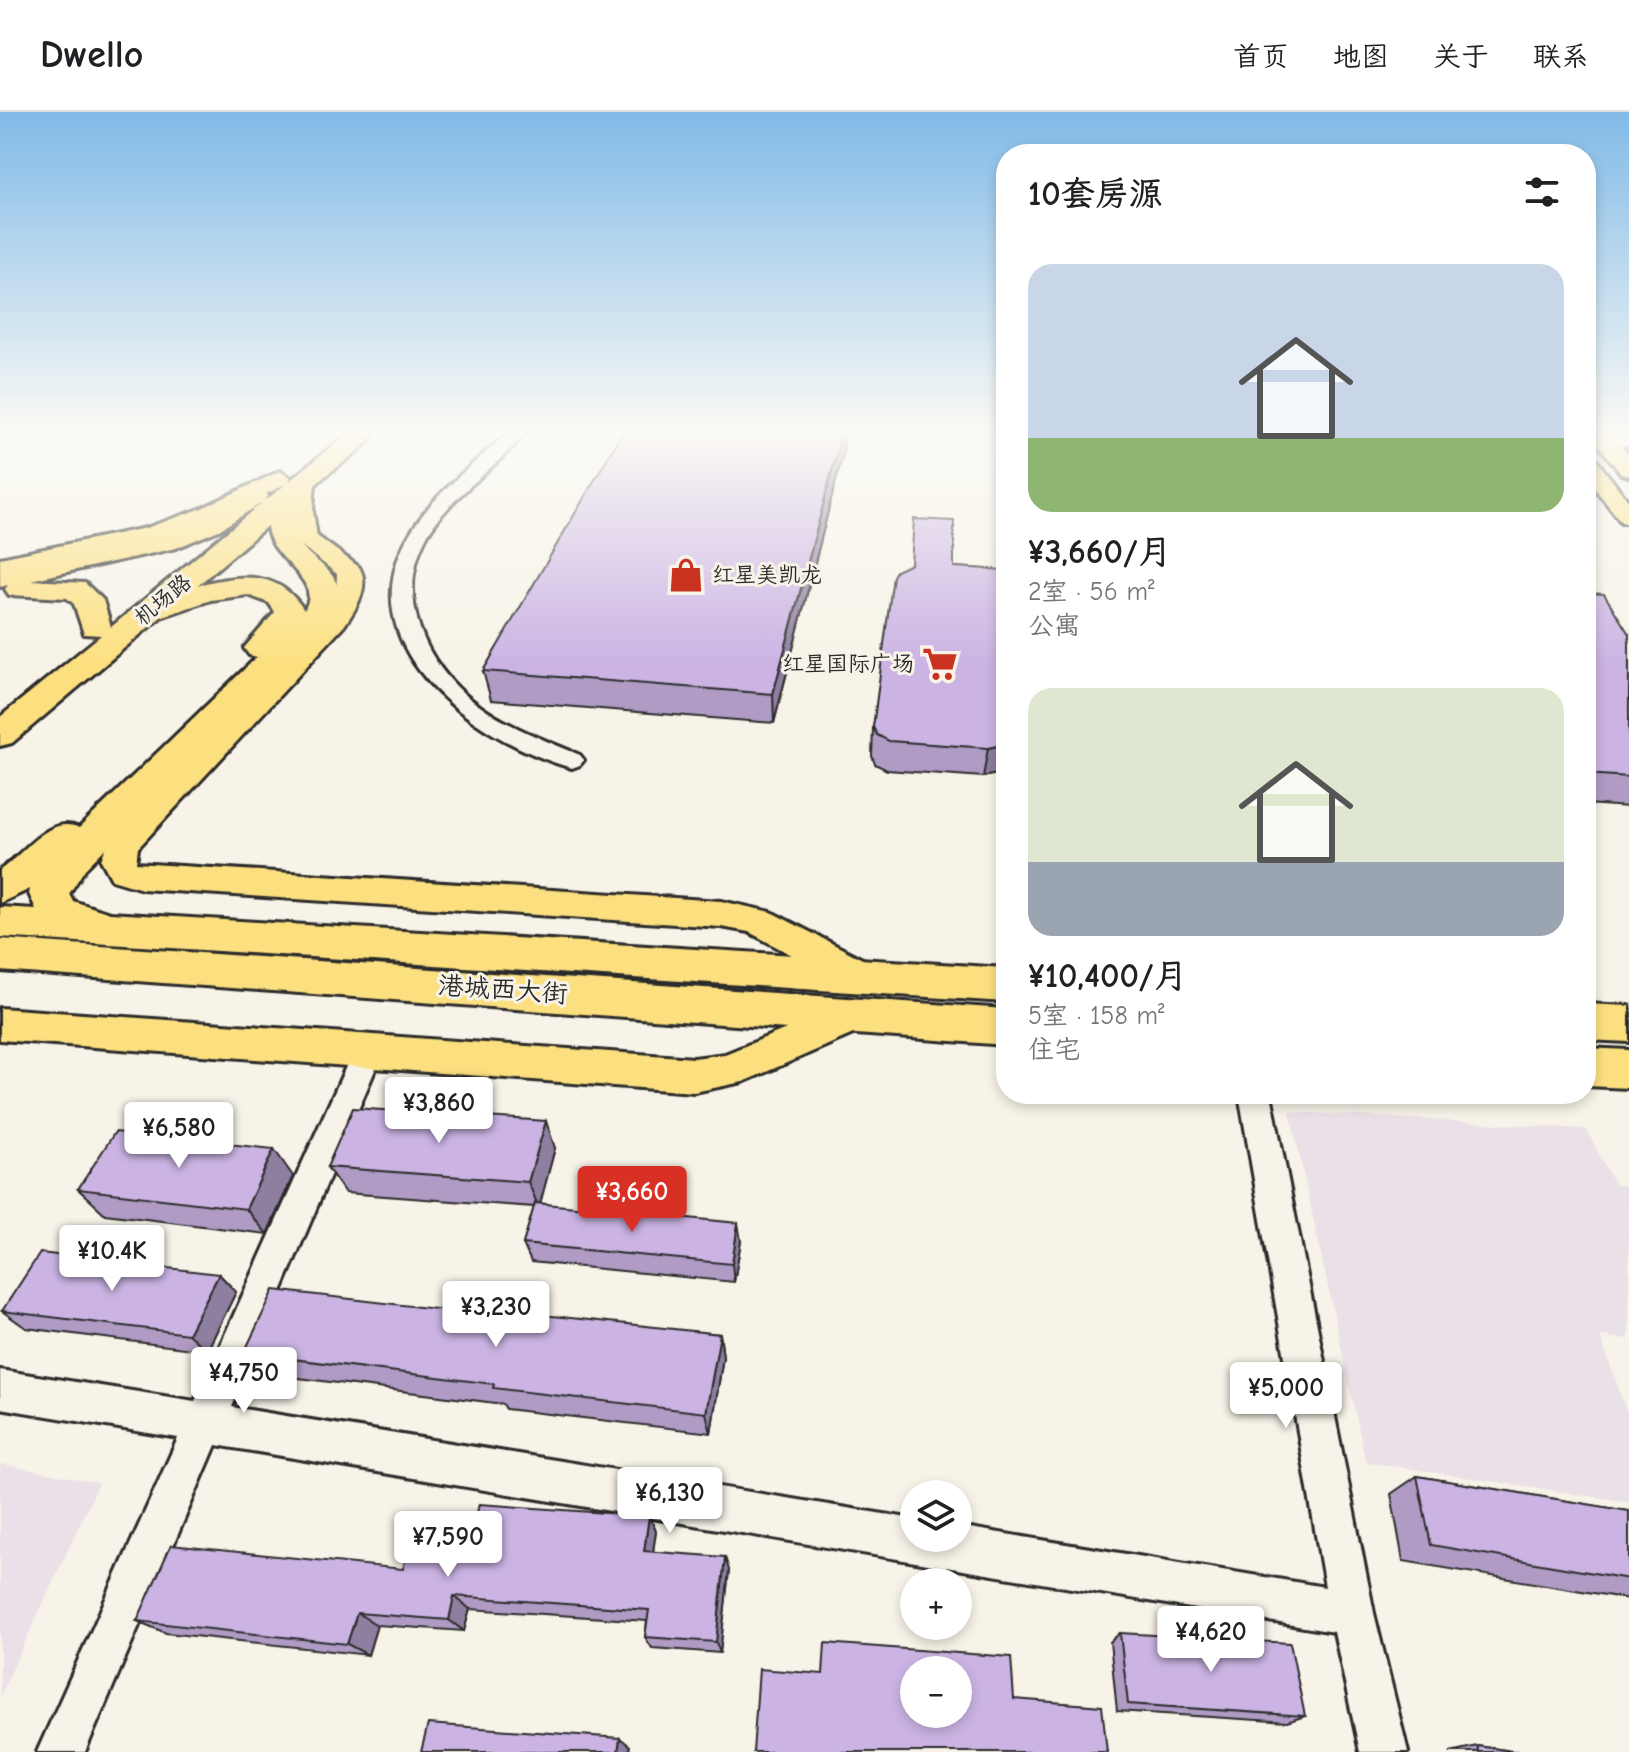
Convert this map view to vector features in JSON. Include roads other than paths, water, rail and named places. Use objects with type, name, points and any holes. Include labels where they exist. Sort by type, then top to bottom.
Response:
[{"type":"highway","points":[[0,578],[166,542],[238,510]]},
{"type":"highway","name":"机场路","points":[[0,703],[95,627],[253,510]]},
{"type":"highway","name":"机场路","points":[[0,735],[151,610],[260,510]]},
{"type":"highway","points":[[159,932],[70,918],[58,912],[49,894],[52,882],[71,859],[303,630],[324,604],[325,588],[316,574],[296,560],[284,544],[283,510]]},
{"type":"highway","points":[[4,886],[47,853],[281,627],[290,612],[285,598],[275,592],[245,587],[193,594],[151,610]]},
{"type":"highway","points":[[0,595],[22,589],[74,589],[88,600],[95,627]]},
{"type":"highway","name":"港城西大街","points":[[0,922],[159,932],[858,996],[996,1025]]},
{"type":"highway","name":"港城西大街","points":[[13,960],[858,996],[996,986]]},
{"type":"highway","points":[[1596,1022],[1629,1024]]},
{"type":"highway","points":[[1596,1067],[1629,1069]]},
{"type":"main road","points":[[0,565],[152,534],[220,510]]},
{"type":"main road","points":[[0,1024],[694,1075],[729,1070],[858,996],[758,921],[721,914],[142,877],[124,871],[118,860],[122,844],[335,620],[349,596],[350,572],[305,539],[300,510]]},
{"type":"street","points":[[443,510],[420,533],[407,556],[400,584],[403,612],[410,635],[430,669],[456,699],[507,732],[572,760]]},
{"type":"street","points":[[61,1752],[368,1051]]},
{"type":"street","points":[[1257,1104],[1352,1613],[1384,1752]]},
{"type":"street","points":[[0,1389],[1352,1613]]},
{"type":"place","name":"红星美凯龙","points":[[686,575]]},
{"type":"place","name":"红星国际广场","points":[[940,664]]}]
